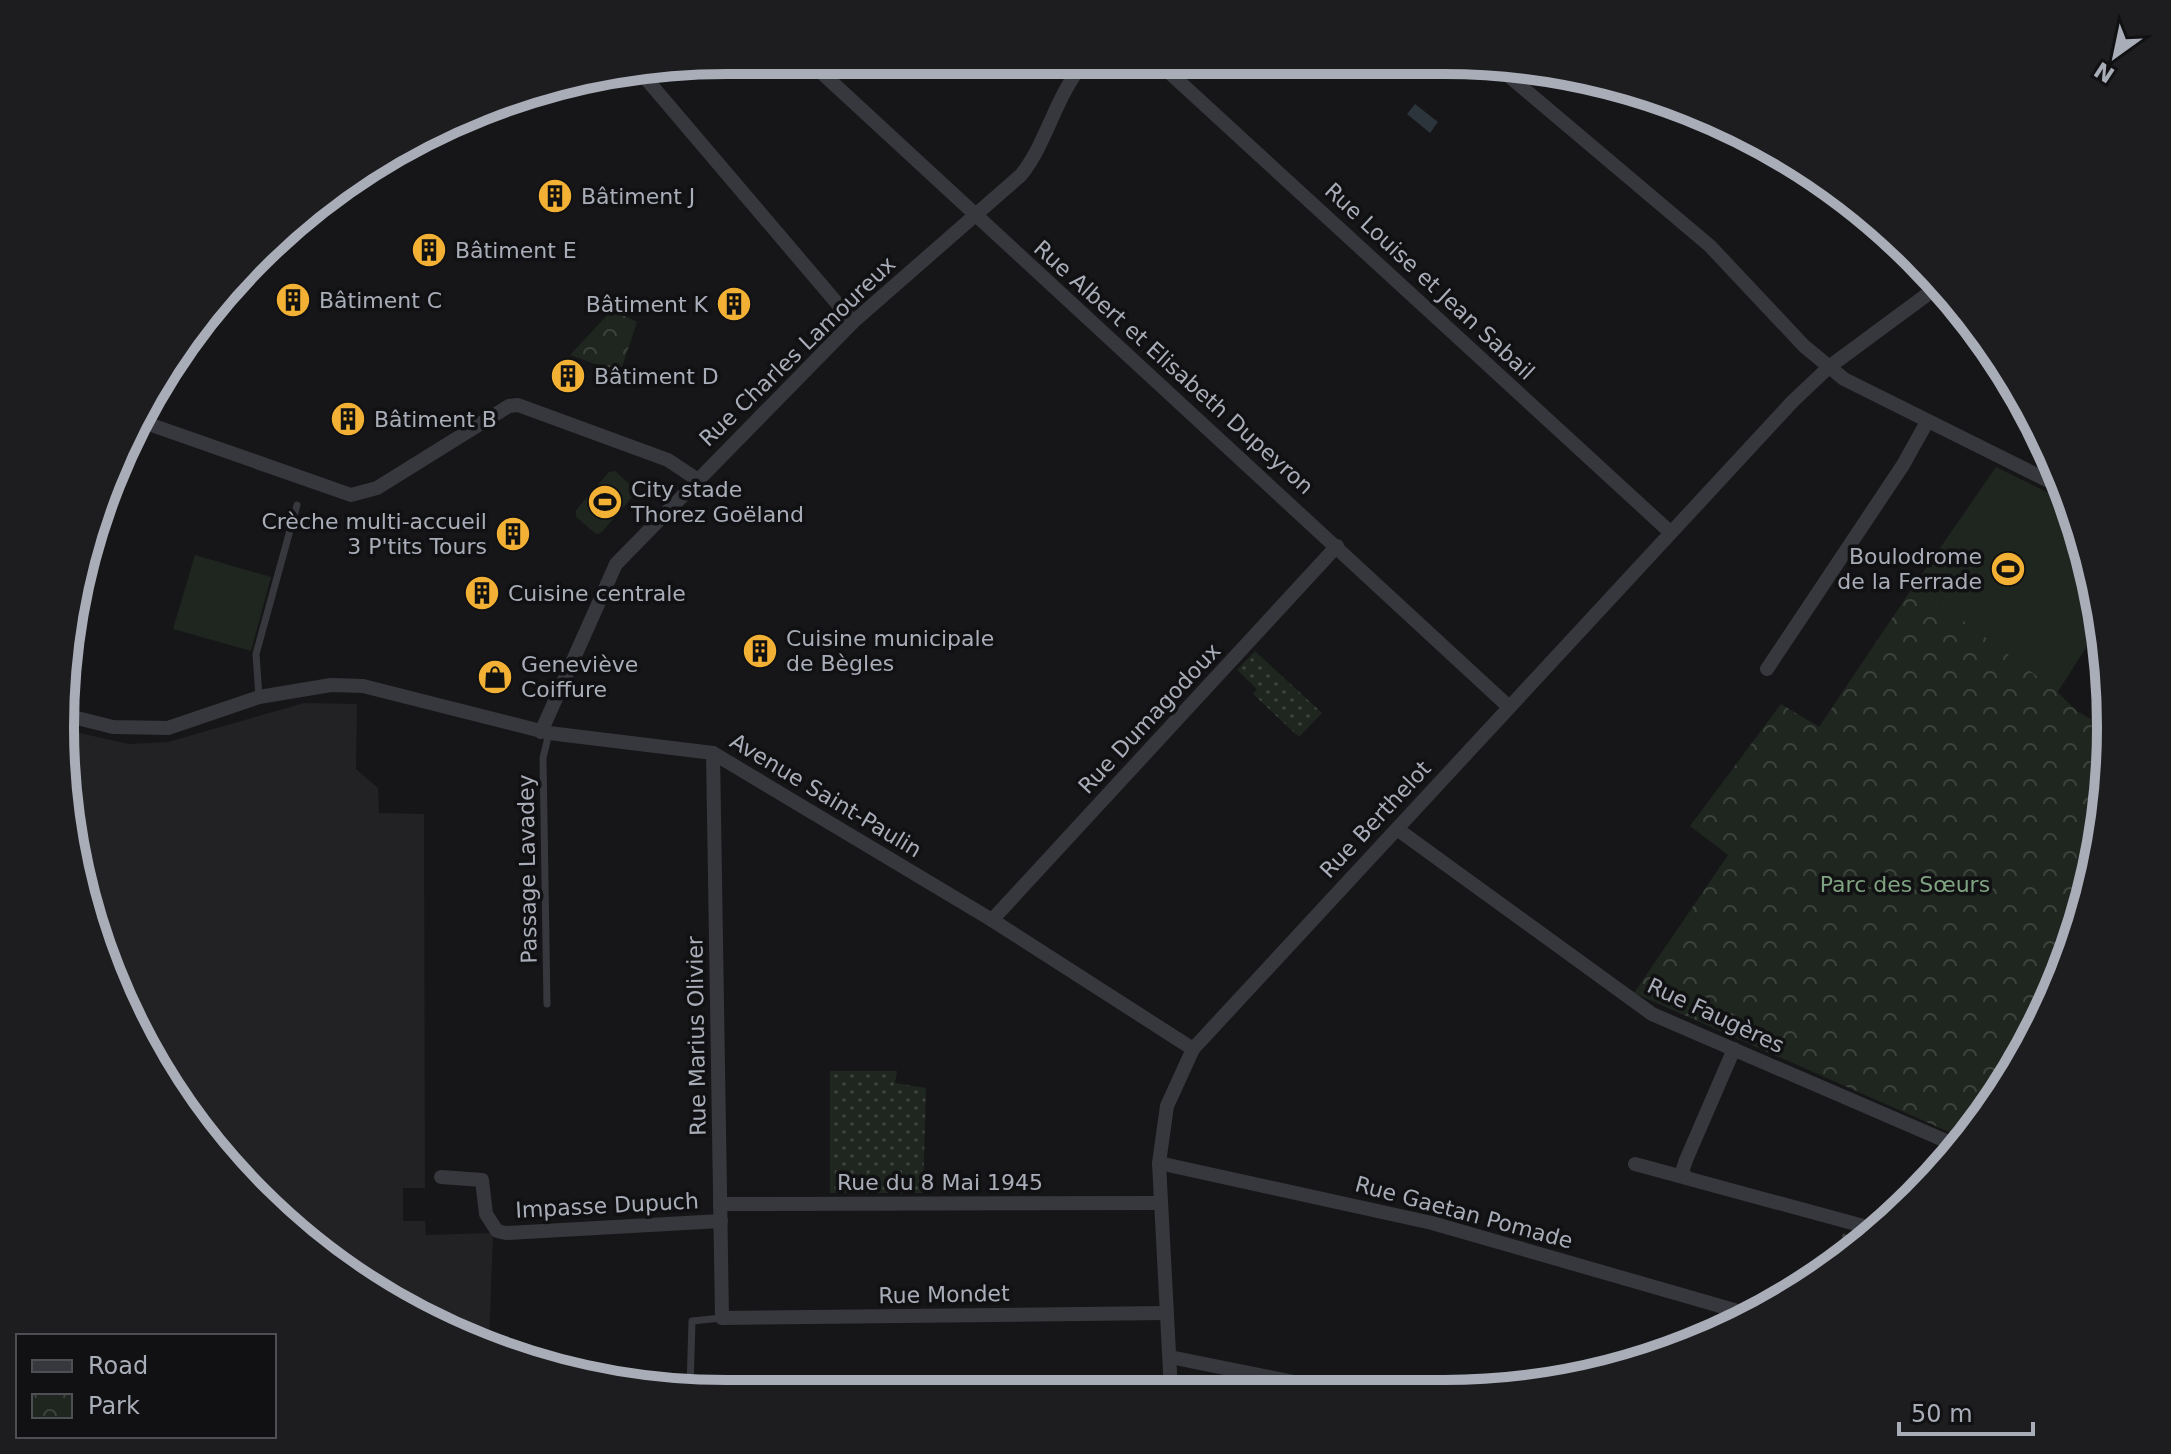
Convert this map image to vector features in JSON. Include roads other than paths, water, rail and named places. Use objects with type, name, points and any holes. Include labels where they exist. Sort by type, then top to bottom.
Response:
[{"type":"street","name":"Rue Albert et Elisabeth Dupeyron","points":[[823,74],[1509,707]]},
{"type":"street","name":"Rue Charles Lamoureux","points":[[545,732],[616,564],[853,322],[1021,175],[1038,154],[1062,95],[1076,74]]},
{"type":"street","name":"Rue Louise et Jean Sabail","points":[[1171,74],[1670,532]]},
{"type":"street","points":[[1511,78],[1710,246],[1804,346],[1829,367],[1857,386],[2048,481]]},
{"type":"street","points":[[647,79],[853,322]]},
{"type":"street","name":"Rue Berthelot","points":[[1171,1380],[1159,1163],[1167,1106],[1193,1049],[1670,532],[1829,367],[1931,292]]},
{"type":"street","points":[[148,424],[351,495],[377,488],[497,413],[518,405],[668,460],[698,480]]},
{"type":"street","points":[[1767,669],[1903,465],[1927,422]]},
{"type":"street","name":"Rue Dumagodoux","points":[[992,920],[1337,546]]},
{"type":"street","name":"Avenue Saint-Paulin","points":[[74,717],[113,727],[168,728],[259,697],[331,685],[363,686],[545,732],[713,753],[992,920],[1193,1049]]},
{"type":"street","name":"Rue Marius Olivier","points":[[713,753],[722,1318]]},
{"type":"street","name":"Rue Faugères","points":[[1397,829],[1652,1014],[1948,1142]]},
{"type":"street","points":[[1687,1178],[1682,1172],[1686,1160],[1734,1049]]},
{"type":"street","name":"Rue Gaetan Pomade","points":[[1159,1163],[1432,1223],[1737,1311]]},
{"type":"street","points":[[1635,1164],[1865,1226]]},
{"type":"street","name":"Impasse Dupuch","points":[[441,1177],[482,1180],[488,1220],[497,1231],[506,1233],[721,1221]]},
{"type":"street","name":"Rue du 8 Mai 1945","points":[[720,1204],[1160,1203]]},
{"type":"street","name":"Rue Mondet","points":[[722,1318],[1166,1313]]},
{"type":"street","points":[[1170,1357],[1284,1380]]},
{"type":"lane","points":[[259,697],[256,654],[297,505]]},
{"type":"lane","name":"Passage Lavadey","points":[[545,732],[547,1004]]},
{"type":"lane","points":[[690,1379],[692,1321],[722,1318]]},
{"type":"place","name":"Bâtiment J","points":[[555,196]]},
{"type":"place","name":"Bâtiment E","points":[[429,250]]},
{"type":"place","name":"Bâtiment C","points":[[293,300]]},
{"type":"place","name":"Bâtiment K","points":[[734,304]]},
{"type":"place","name":"Bâtiment D","points":[[568,376]]},
{"type":"place","name":"Bâtiment B","points":[[348,419]]},
{"type":"place","name":"City stade Thorez Goëland","points":[[605,502]]},
{"type":"place","name":"Crèche multi-accueil 3 P'tits Tours","points":[[513,534]]},
{"type":"place","name":"Boulodrome de la Ferrade","points":[[2008,569]]},
{"type":"place","name":"Cuisine centrale","points":[[482,593]]},
{"type":"place","name":"Cuisine municipale de Bègles","points":[[760,651]]},
{"type":"place","name":"Geneviève Coiffure","points":[[495,677]]},
{"type":"park label","name":"Parc des Sœurs","points":[[1905,884]]}]
